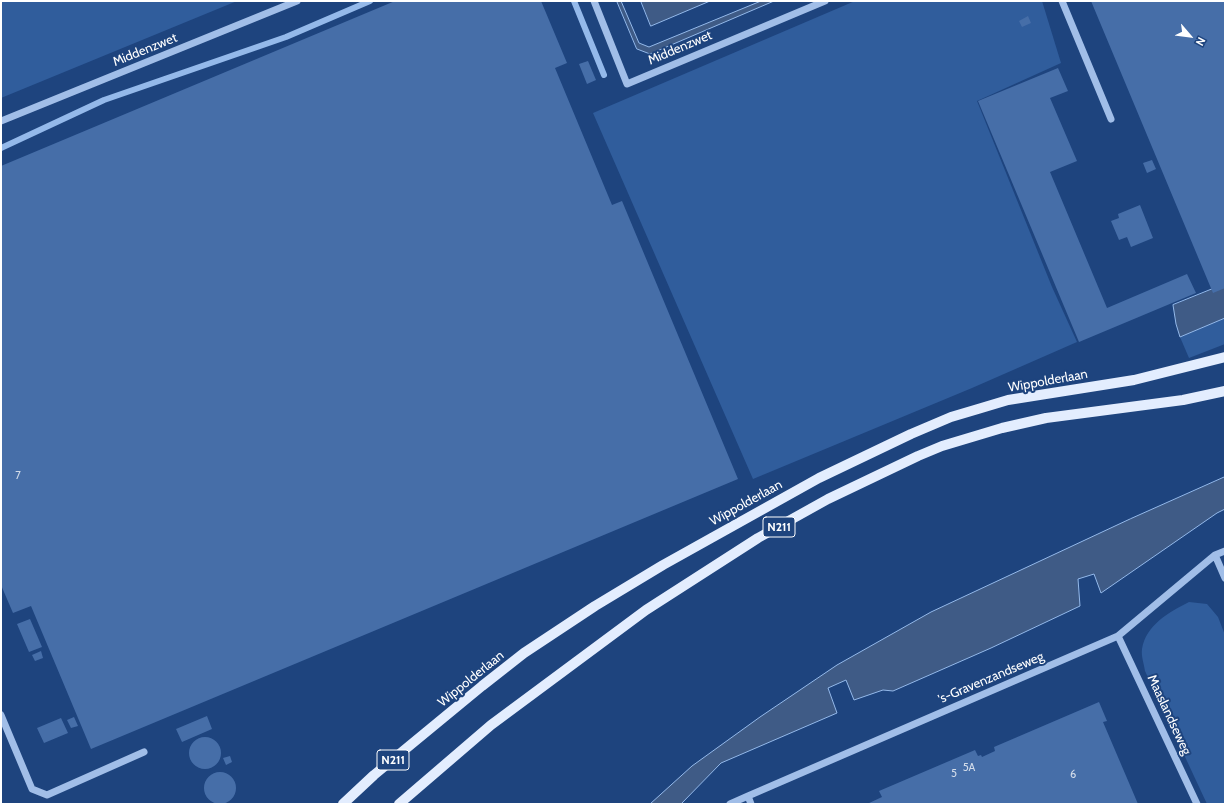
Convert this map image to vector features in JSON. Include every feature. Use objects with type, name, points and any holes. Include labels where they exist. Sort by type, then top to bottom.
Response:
[{"type":"main road","name":"Wippolderlaan","points":[[343,804],[374,775],[530,649],[595,606],[663,565],[819,478],[911,434],[951,417],[1015,399],[1134,380],[1225,357]]},
{"type":"main road","name":"N211","points":[[399,804],[491,725],[646,610],[758,538],[828,499],[942,446],[1002,428],[1046,418],[1182,400],[1225,391]]},
{"type":"street","name":"Middenzwet","points":[[1,121],[298,1]]},
{"type":"street","name":"Middenzwet","points":[[594,1],[627,84],[825,1]]},
{"type":"street","points":[[1062,1],[1111,119]]},
{"type":"street","name":"'s-Gravenzandseweg","points":[[730,804],[1118,636],[1216,555],[1225,551]]},
{"type":"street","points":[[1216,555],[1225,578]]},
{"type":"street","name":"Maaslandseweg","points":[[1118,636],[1197,804]]},
{"type":"street","points":[[1,715],[32,789],[47,795],[144,752]]},
{"type":"street","points":[[748,796],[751,804]]},
{"type":"shaded area","points":[[1,1],[237,1],[1,98]]},
{"type":"shaded area","points":[[617,1],[621,1],[639,43],[649,47],[761,1],[774,1],[650,54],[637,49]]},
{"type":"shaded area","points":[[641,1],[710,1],[651,26]]},
{"type":"shaded area","points":[[855,1],[1042,1],[1061,63],[977,101],[1052,287],[1077,342],[972,388],[753,479],[593,113]]},
{"type":"shaded area","points":[[1225,284],[1225,318],[1180,337],[1173,305]]},
{"type":"shaded area","points":[[1225,318],[1225,344],[1189,358],[1180,337]]},
{"type":"shaded area","points":[[1225,477],[1225,509],[1101,593],[1094,574],[1078,579],[1080,606],[991,648],[893,691],[883,690],[854,700],[846,680],[828,688],[837,713],[721,763],[681,804],[650,804],[692,766],[760,717],[837,665],[931,612],[1130,519]]},
{"type":"shaded area","points":[[1189,602],[1207,604],[1218,617],[1225,635],[1225,804],[1207,804],[1145,671],[1142,657],[1144,640],[1153,626],[1166,615]]},
{"type":"building","points":[[395,1],[541,1],[567,63],[555,68],[612,205],[622,201],[738,479],[91,749],[31,606],[13,613],[1,585],[1,166]]},
{"type":"building","points":[[1091,1],[1225,1],[1225,288],[1213,293]]},
{"type":"building","points":[[1028,16],[1031,23],[1022,27],[1019,21]]},
{"type":"building","points":[[588,61],[596,80],[587,84],[579,64]]},
{"type":"building","points":[[1058,68],[1068,91],[1050,98],[1077,161],[1050,172],[1107,308],[1187,274],[1196,293],[1079,342],[978,101]]},
{"type":"building","points":[[1152,160],[1156,169],[1147,173],[1143,163]]},
{"type":"building","points":[[1140,205],[1153,238],[1131,247],[1127,237],[1119,240],[1111,221],[1119,218],[1118,214]]},
{"type":"building","points":[[30,619],[42,647],[29,652],[17,624]]},
{"type":"building","points":[[41,651],[43,658],[35,661],[32,655]]},
{"type":"building","points":[[1099,702],[1107,721],[1103,722],[1138,804],[867,804],[882,797],[879,791],[975,750],[978,756],[981,755],[982,757],[995,751],[994,747]]},
{"type":"building","points":[[207,716],[212,729],[182,742],[176,729]]},
{"type":"building","points":[[74,717],[78,726],[71,728],[67,720]]},
{"type":"building","points":[[61,718],[68,733],[44,743],[37,728]]},
{"type":"building","points":[[202,737],[208,737],[217,741],[221,753],[217,765],[208,769],[202,769],[193,765],[189,756],[189,750],[193,741]]},
{"type":"building","points":[[230,756],[232,762],[226,765],[223,758]]},
{"type":"building","points":[[217,772],[223,772],[232,776],[236,788],[232,800],[223,804],[217,804],[208,800],[204,791],[204,785],[208,776]]},
{"type":"waterway","points":[[1,148],[104,100],[286,37],[370,1]]},
{"type":"waterway","points":[[574,1],[604,75]]}]
